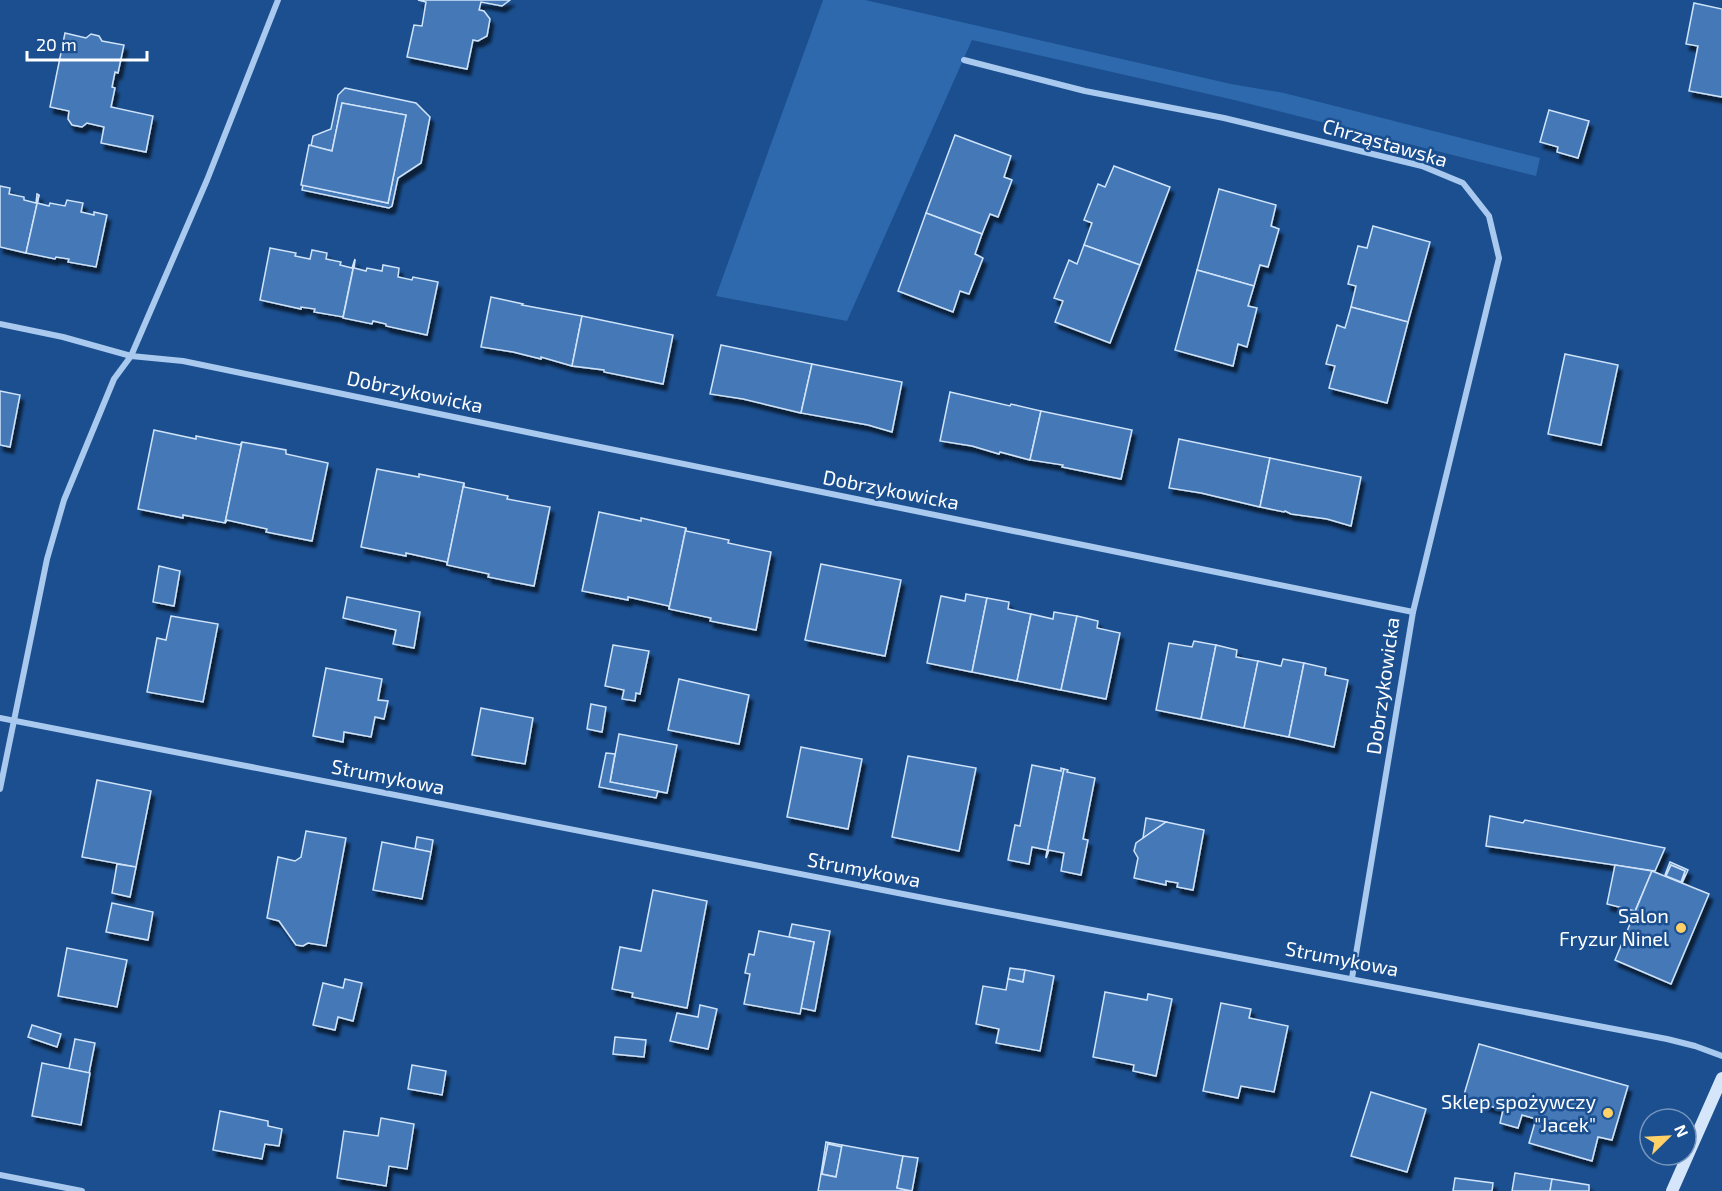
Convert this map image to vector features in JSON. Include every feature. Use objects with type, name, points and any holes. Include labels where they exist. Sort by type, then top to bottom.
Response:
[{"type":"main road","points":[[1672,1191],[1722,1078]]},
{"type":"street","points":[[0,789],[47,559],[64,500],[114,379],[131,356],[207,180],[278,0]]},
{"type":"street","name":"Chrząstawska","points":[[964,60],[1085,91],[1224,118],[1411,163],[1463,183],[1489,216],[1500,258],[1413,612]]},
{"type":"street","name":"Dobrzykowicka","points":[[0,324],[63,337],[131,356],[183,360],[1413,612],[1353,978]]},
{"type":"street","name":"Strumykowa","points":[[0,718],[916,897],[1667,1039],[1722,1056]]},
{"type":"street","points":[[0,1175],[82,1191]]},
{"type":"shaded area","points":[[823,0],[865,0],[1231,84],[1284,93],[1540,158],[1536,176],[1230,99],[972,40],[847,321],[716,296]]},
{"type":"building","points":[[418,0],[510,0],[502,6],[481,2],[479,10],[484,11],[490,19],[487,36],[478,41],[473,40],[467,69],[407,57],[414,25],[422,26],[426,2]]},
{"type":"building","points":[[1694,3],[1722,9],[1722,97],[1689,91],[1698,46],[1686,44]]},
{"type":"building","points":[[65,33],[86,38],[91,34],[99,36],[102,41],[124,45],[118,73],[115,72],[112,87],[115,88],[111,107],[153,116],[146,152],[101,143],[104,127],[87,123],[82,127],[72,125],[68,119],[69,111],[50,107]]},
{"type":"building","points":[[345,88],[416,103],[430,117],[421,163],[398,178],[392,206],[389,208],[302,190],[303,185],[388,203],[406,115],[342,103],[332,151],[311,146],[313,136],[331,129],[338,95]]},
{"type":"building","points":[[342,103],[406,115],[388,203],[301,185],[309,145],[332,151]]},
{"type":"building","points":[[1549,110],[1589,121],[1578,158],[1557,152],[1558,147],[1540,142]]},
{"type":"building","points":[[955,135],[1011,156],[1004,177],[1012,180],[998,217],[990,214],[982,234],[926,213]]},
{"type":"building","points":[[1114,166],[1170,187],[1140,265],[1084,245],[1092,223],[1084,220],[1098,184],[1105,187]]},
{"type":"building","points":[[0,186],[10,188],[9,194],[24,197],[24,200],[36,203],[37,194],[39,195],[26,253],[0,247]]},
{"type":"building","points":[[1219,189],[1276,205],[1271,226],[1279,229],[1268,267],[1260,265],[1254,286],[1197,270]]},
{"type":"building","points":[[67,200],[83,203],[81,212],[107,215],[96,267],[68,262],[69,259],[56,257],[55,259],[26,253],[37,203],[65,206]]},
{"type":"building","points":[[926,213],[982,234],[975,254],[983,258],[969,294],[960,291],[953,312],[898,291]]},
{"type":"building","points":[[1373,226],[1430,242],[1408,322],[1351,307],[1356,286],[1348,284],[1358,246],[1367,248]]},
{"type":"building","points":[[1084,245],[1140,265],[1110,343],[1055,322],[1063,301],[1054,298],[1069,260],[1077,264]]},
{"type":"building","points":[[270,248],[296,253],[295,256],[310,259],[312,250],[327,253],[326,259],[341,262],[340,265],[352,268],[355,259],[343,317],[314,312],[315,309],[301,307],[301,309],[260,300]]},
{"type":"building","points":[[355,260],[354,268],[382,271],[383,265],[399,268],[398,277],[412,280],[413,277],[438,282],[427,335],[373,321],[372,324],[343,318]]},
{"type":"building","points":[[1197,270],[1254,286],[1248,306],[1257,308],[1247,347],[1238,344],[1233,366],[1175,350]]},
{"type":"building","points":[[491,297],[582,316],[572,366],[541,357],[541,359],[481,347]]},
{"type":"building","points":[[1351,307],[1408,322],[1387,403],[1329,388],[1335,366],[1326,364],[1337,325],[1345,328]]},
{"type":"building","points":[[582,316],[673,335],[663,384],[604,372],[604,370],[572,366]]},
{"type":"building","points":[[721,345],[812,364],[801,413],[743,399],[710,394]]},
{"type":"building","points":[[1565,354],[1618,365],[1601,445],[1548,434]]},
{"type":"building","points":[[812,364],[902,382],[892,432],[868,425],[801,413]]},
{"type":"building","points":[[0,391],[20,395],[10,447],[0,445]]},
{"type":"building","points":[[950,392],[1041,411],[1030,460],[940,441]]},
{"type":"building","points":[[1041,411],[1132,430],[1121,479],[1062,467],[1063,465],[1030,460]]},
{"type":"building","points":[[154,430],[240,445],[242,442],[225,523],[138,509]]},
{"type":"building","points":[[1179,439],[1270,458],[1260,507],[1169,488]]},
{"type":"building","points":[[242,442],[286,450],[286,454],[328,463],[312,541],[266,532],[267,529],[227,520],[225,523]]},
{"type":"building","points":[[1270,458],[1361,477],[1351,526],[1327,519],[1260,507]]},
{"type":"building","points":[[377,469],[464,483],[447,565],[447,562],[406,553],[406,556],[361,547]]},
{"type":"building","points":[[464,483],[464,487],[508,496],[507,499],[550,507],[534,586],[488,577],[489,574],[447,565]]},
{"type":"building","points":[[599,512],[686,528],[669,609],[669,606],[628,597],[628,600],[582,591]]},
{"type":"building","points":[[686,528],[686,531],[729,540],[728,543],[771,552],[756,630],[710,621],[711,618],[669,609]]},
{"type":"building","points":[[821,564],[901,580],[885,656],[805,640]]},
{"type":"building","points":[[159,566],[180,571],[174,606],[153,602]]},
{"type":"building","points":[[966,594],[987,598],[972,672],[927,663],[941,596],[965,601]]},
{"type":"building","points":[[347,597],[420,612],[414,648],[393,644],[396,630],[343,618]]},
{"type":"building","points":[[987,598],[1009,602],[1008,609],[1031,614],[1017,681],[972,672]]},
{"type":"building","points":[[1054,612],[1077,616],[1061,690],[1017,681],[1031,614],[1053,619]]},
{"type":"building","points":[[171,616],[218,624],[203,702],[147,692],[157,638],[166,640]]},
{"type":"building","points":[[1077,616],[1098,621],[1097,628],[1120,633],[1106,699],[1061,690]]},
{"type":"building","points":[[1194,641],[1216,645],[1201,719],[1156,710],[1169,643],[1192,647]]},
{"type":"building","points":[[613,645],[649,651],[640,694],[636,693],[635,701],[622,699],[624,690],[605,686]]},
{"type":"building","points":[[1216,645],[1237,650],[1236,657],[1258,661],[1244,728],[1201,719]]},
{"type":"building","points":[[1283,659],[1304,663],[1289,737],[1244,728],[1258,661],[1281,666]]},
{"type":"building","points":[[1304,663],[1326,668],[1325,675],[1348,680],[1334,747],[1289,737]]},
{"type":"building","points":[[326,668],[382,679],[378,700],[388,701],[384,719],[375,717],[371,737],[344,732],[343,742],[313,736]]},
{"type":"building","points":[[679,679],[749,695],[739,744],[668,730]]},
{"type":"building","points":[[591,704],[606,707],[602,732],[587,729]]},
{"type":"building","points":[[481,708],[533,718],[525,764],[472,755]]},
{"type":"building","points":[[619,734],[677,745],[667,793],[610,782]]},
{"type":"building","points":[[801,747],[862,759],[848,829],[787,817]]},
{"type":"building","points":[[606,753],[615,754],[610,782],[658,791],[656,798],[599,787]]},
{"type":"building","points":[[908,756],[976,768],[959,851],[892,837]]},
{"type":"building","points":[[1032,765],[1061,771],[1061,768],[1064,769],[1046,858],[1047,850],[1032,847],[1029,864],[1008,860],[1015,825],[1020,826]]},
{"type":"building","points":[[1064,769],[1068,770],[1067,772],[1095,778],[1083,839],[1088,840],[1081,875],[1061,871],[1064,853],[1049,850],[1046,858]]},
{"type":"building","points":[[97,780],[151,791],[136,867],[82,857]]},
{"type":"building","points":[[1490,816],[1523,823],[1525,820],[1665,848],[1655,871],[1486,846]]},
{"type":"building","points":[[1146,818],[1166,822],[1143,838]]},
{"type":"building","points":[[1166,822],[1204,830],[1193,890],[1177,887],[1178,883],[1166,881],[1166,885],[1134,878],[1138,858],[1134,851],[1136,843]]},
{"type":"building","points":[[306,831],[346,838],[326,946],[308,943],[303,946],[296,945],[279,921],[267,918],[278,857],[295,861],[301,857]]},
{"type":"building","points":[[417,837],[433,840],[431,852],[415,849]]},
{"type":"building","points":[[382,842],[431,852],[422,899],[373,890]]},
{"type":"building","points":[[1670,862],[1688,870],[1682,883],[1685,871],[1671,865],[1665,875]]},
{"type":"building","points":[[117,864],[136,867],[130,897],[112,893]]},
{"type":"building","points":[[1615,865],[1652,871],[1635,911],[1607,904]]},
{"type":"building","points":[[1671,865],[1685,871],[1681,882],[1666,876]]},
{"type":"building","points":[[1652,871],[1709,894],[1671,984],[1615,960]]},
{"type":"building","points":[[653,890],[707,901],[687,1008],[632,997],[633,993],[612,989],[620,947],[641,951]]},
{"type":"building","points":[[112,903],[153,912],[148,940],[106,932]]},
{"type":"building","points":[[792,924],[830,931],[815,1011],[801,1008],[814,942],[789,937]]},
{"type":"building","points":[[759,931],[814,942],[800,1014],[744,1004],[750,974],[745,973],[749,954],[754,955]]},
{"type":"building","points":[[67,948],[127,960],[117,1007],[58,996]]},
{"type":"building","points":[[1010,968],[1025,970],[1023,982],[1008,979]]},
{"type":"building","points":[[1025,970],[1054,976],[1040,1051],[996,1043],[999,1029],[976,1024],[983,986],[1006,990],[1008,979],[1023,982]]},
{"type":"building","points":[[345,979],[362,983],[353,1021],[338,1017],[335,1030],[313,1025],[323,983],[343,988]]},
{"type":"building","points":[[1105,992],[1147,1000],[1148,994],[1172,999],[1156,1076],[1133,1071],[1134,1065],[1093,1057]]},
{"type":"building","points":[[1221,1003],[1251,1009],[1249,1018],[1288,1026],[1274,1092],[1241,1086],[1238,1098],[1203,1091]]},
{"type":"building","points":[[700,1005],[717,1009],[708,1049],[670,1041],[677,1013],[698,1017]]},
{"type":"building","points":[[32,1025],[61,1034],[57,1047],[28,1037]]},
{"type":"building","points":[[615,1037],[646,1040],[644,1057],[613,1054]]},
{"type":"building","points":[[75,1039],[95,1043],[89,1073],[69,1069]]},
{"type":"building","points":[[1479,1044],[1628,1086],[1612,1140],[1598,1137],[1592,1161],[1529,1143],[1536,1119],[1522,1115],[1518,1128],[1500,1123],[1503,1110],[1463,1098]]},
{"type":"building","points":[[42,1063],[90,1073],[81,1125],[32,1116]]},
{"type":"building","points":[[412,1065],[446,1071],[442,1095],[408,1089]]},
{"type":"building","points":[[1371,1092],[1426,1109],[1407,1172],[1351,1156]]},
{"type":"building","points":[[220,1111],[268,1121],[268,1126],[282,1129],[279,1146],[265,1144],[262,1159],[213,1150]]},
{"type":"building","points":[[381,1118],[414,1124],[407,1169],[389,1166],[386,1186],[337,1178],[344,1131],[378,1136]]},
{"type":"building","points":[[826,1142],[842,1145],[842,1147],[828,1144],[821,1174]]},
{"type":"building","points":[[828,1144],[842,1147],[836,1177],[822,1174]]},
{"type":"building","points":[[842,1145],[903,1156],[897,1188],[912,1191],[818,1191],[821,1174],[836,1177]]},
{"type":"building","points":[[903,1156],[918,1158],[912,1191],[897,1188]]},
{"type":"building","points":[[1515,1173],[1552,1179],[1550,1191],[1512,1191]]},
{"type":"building","points":[[1455,1178],[1493,1183],[1492,1191],[1453,1191]]},
{"type":"building","points":[[1552,1179],[1589,1185],[1589,1191],[1550,1191]]},
{"type":"place","name":"Salon Fryzur Ninel","points":[[1681,928]]},
{"type":"place","name":"Sklep spożywczy \"Jacek\"","points":[[1608,1113]]}]
